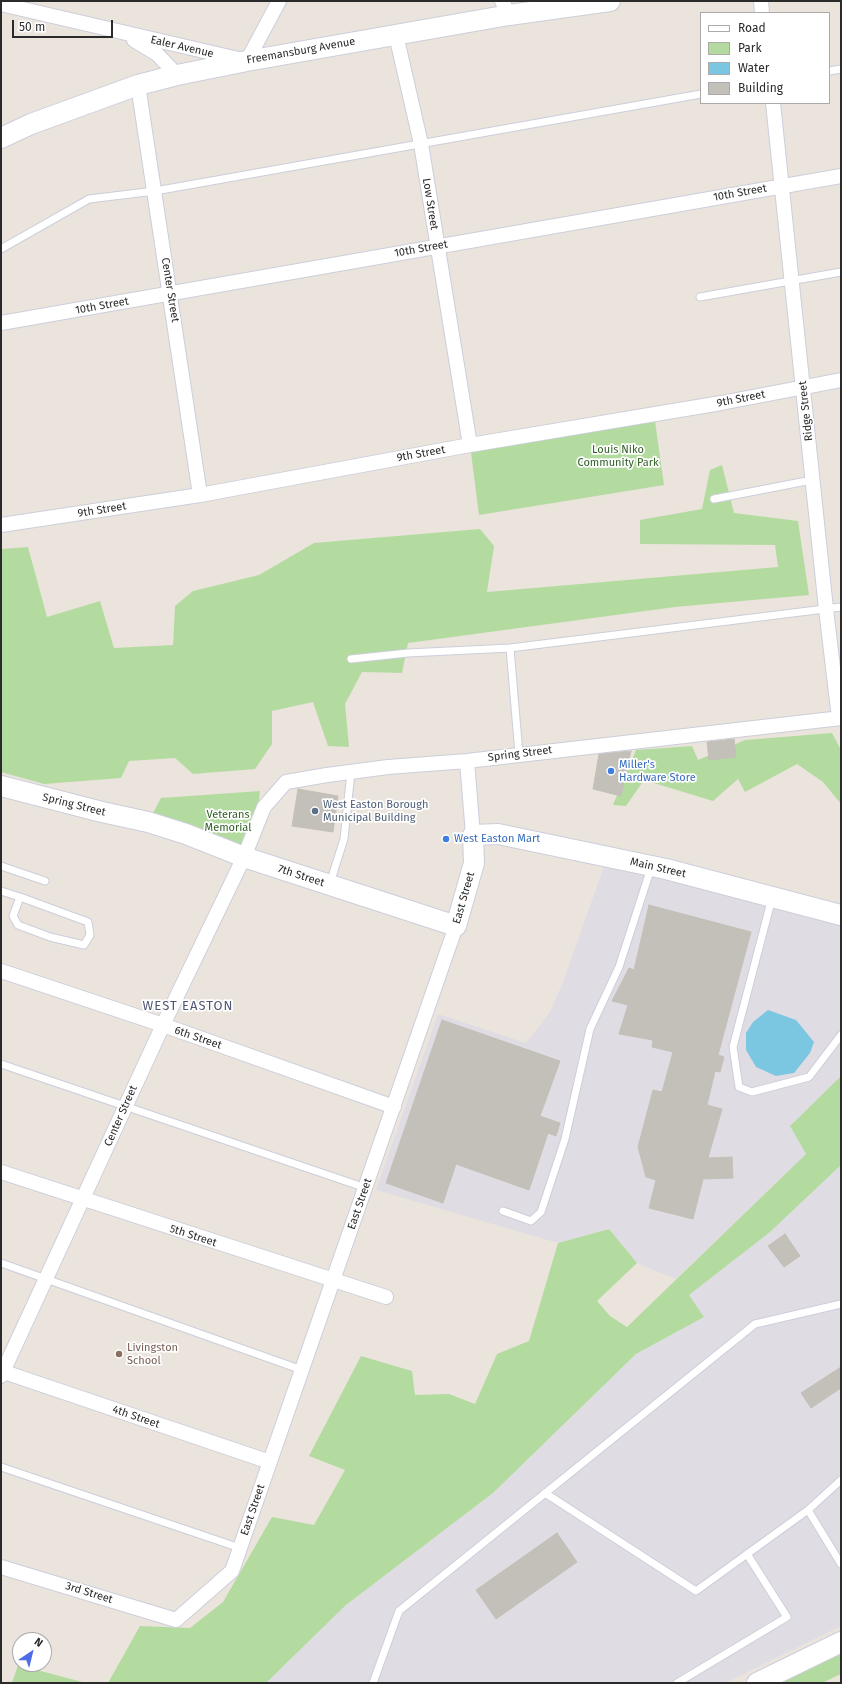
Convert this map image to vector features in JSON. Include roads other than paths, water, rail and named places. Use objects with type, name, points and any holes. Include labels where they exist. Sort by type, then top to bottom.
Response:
[{"type":"street","points":[[247,61],[279,1]]},
{"type":"street","name":"Freemansburg Avenue","points":[[1,138],[31,124],[138,85],[177,75],[396,35],[506,8],[610,1]]},
{"type":"street","points":[[760,1],[762,12]]},
{"type":"street","name":"Ealer Avenue","points":[[1,4],[247,61]]},
{"type":"street","name":"Ealer Avenue","points":[[117,32],[157,54],[177,75]]},
{"type":"street","name":"Low Street","points":[[396,35],[421,144],[436,246],[470,445]]},
{"type":"street","name":"Center Street","points":[[138,85],[144,133],[155,191],[200,495]]},
{"type":"street","name":"Ridge Street","points":[[773,104],[826,609],[840,718]]},
{"type":"street","name":"10th Street","points":[[1,323],[782,185],[841,176]]},
{"type":"street","name":"9th Street","points":[[1,525],[200,495],[470,445],[720,403],[841,380]]},
{"type":"street","name":"Spring Street","points":[[244,857],[264,807],[286,782],[351,772],[467,761],[840,718]]},
{"type":"street","name":"East Street","points":[[176,1620],[232,1571],[334,1281],[456,926],[474,863],[467,761]]},
{"type":"street","name":"Spring Street","points":[[1,786],[102,812],[148,822]]},
{"type":"street","name":"7th Street","points":[[148,822],[186,834],[244,857],[456,926]]},
{"type":"street","name":"Main Street","points":[[473,835],[498,834],[651,866],[841,915]]},
{"type":"street","name":"Center Street","points":[[2,1373],[163,1025],[244,857]]},
{"type":"street","name":"6th Street","points":[[1,971],[163,1025],[394,1107]]},
{"type":"street","name":"5th Street","points":[[1,1172],[83,1200],[386,1297]]},
{"type":"street","name":"4th Street","points":[[2,1373],[270,1462]]},
{"type":"street","name":"3rd Street","points":[[1,1567],[176,1620]]},
{"type":"street","points":[[757,1683],[841,1642]]},
{"type":"lane","points":[[830,71],[841,68]]},
{"type":"lane","points":[[1,249],[89,199],[155,191],[700,94]]},
{"type":"lane","points":[[700,297],[841,272]]},
{"type":"lane","points":[[714,499],[812,480]]},
{"type":"lane","points":[[351,660],[408,652],[510,648],[841,607]]},
{"type":"lane","points":[[510,648],[519,754]]},
{"type":"lane","points":[[329,885],[344,839],[351,772]]},
{"type":"lane","points":[[1,866],[45,881]]},
{"type":"lane","points":[[503,1211],[531,1221],[541,1212],[565,1139],[590,1029],[619,968],[651,866]]},
{"type":"lane","points":[[1,891],[20,897],[88,922],[90,935],[84,945],[50,937],[18,925],[13,916],[20,897]]},
{"type":"lane","points":[[772,898],[732,1047],[739,1087],[752,1092],[810,1077],[841,1035]]},
{"type":"lane","points":[[1,1064],[366,1188]]},
{"type":"lane","points":[[1,1263],[47,1278],[302,1370]]},
{"type":"lane","points":[[373,1683],[399,1611],[756,1324],[841,1304]]},
{"type":"lane","points":[[1,1467],[240,1548]]},
{"type":"lane","points":[[545,1493],[696,1591],[808,1510],[841,1480]]},
{"type":"lane","points":[[808,1510],[841,1564]]},
{"type":"lane","points":[[677,1683],[787,1616],[747,1554]]},
{"type":"water","points":[[768,1010],[796,1020],[814,1042],[810,1053],[794,1073],[776,1076],[756,1067],[746,1050],[746,1033],[753,1022]]},
{"type":"place","name":"Miller's Hardware Store","points":[[611,771]]},
{"type":"place","name":"West Easton Borough Municipal Building","points":[[315,811]]},
{"type":"place","name":"West Easton Mart","points":[[446,839]]},
{"type":"place","name":"Livingston School","points":[[119,1354]]},
{"type":"district","name":"WEST EASTON","points":[[188,1006]]},
{"type":"park label","name":"Louis Niko Community Park","points":[[618,456]]},
{"type":"park label","name":"Veterans Memorial","points":[[228,821]]}]
